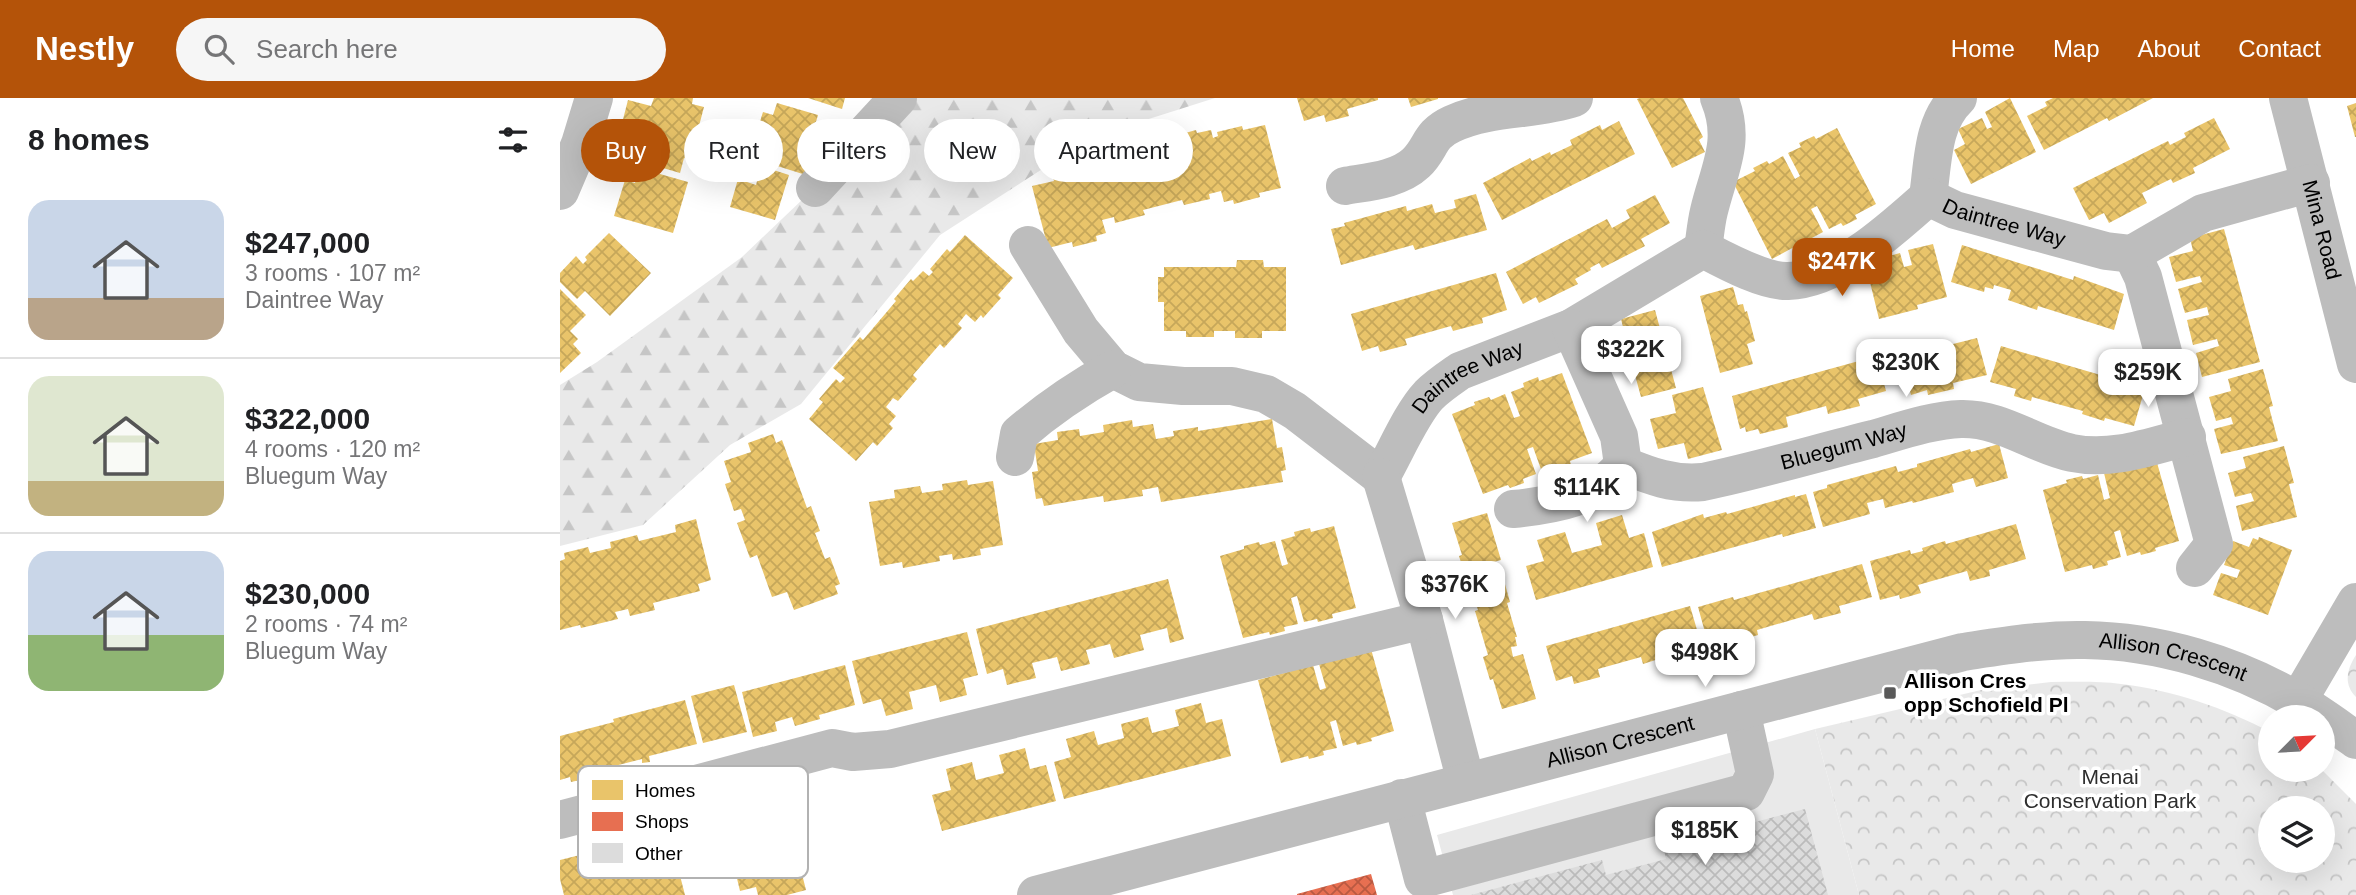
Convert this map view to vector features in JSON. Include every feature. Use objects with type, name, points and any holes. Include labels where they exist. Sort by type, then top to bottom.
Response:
[{"type":"street","points":[[560,191],[580,144],[594,98]]},
{"type":"street","points":[[815,188],[898,98]]},
{"type":"street","points":[[1345,186],[1408,169],[1418,161],[1432,137],[1454,123],[1497,111],[1555,104],[1574,98]]},
{"type":"street","points":[[1703,249],[1709,212],[1728,150],[1727,129],[1719,98]]},
{"type":"street","points":[[1928,197],[1936,136],[1949,107],[1958,98]]},
{"type":"street","name":"Mina Road","points":[[2288,98],[2356,364]]},
{"type":"street","points":[[2195,568],[2214,544],[2144,277],[2132,254],[2203,213],[2311,183]]},
{"type":"street","name":"Daintree Way","points":[[1381,477],[1429,395],[1460,371],[1571,328],[1703,249],[1740,269],[1785,282],[1813,278],[1840,267],[1928,197],[1955,210],[2106,251],[2132,254]]},
{"type":"street","points":[[1028,245],[1081,331],[1113,369],[1139,382],[1182,386],[1232,386],[1266,394],[1295,411],[1381,477],[1424,620],[1466,782]]},
{"type":"street","points":[[1513,509],[1550,504],[1586,493],[1607,482],[1623,465],[1619,436],[1571,328]]},
{"type":"street","points":[[1015,457],[1019,434],[1045,411],[1113,369]]},
{"type":"street","name":"Bluegum Way","points":[[1623,465],[1668,481],[1685,484],[1703,482],[1913,428],[1961,419],[2002,425],[2072,453],[2091,455],[2119,455],[2186,437]]},
{"type":"street","points":[[2298,701],[2356,602]]},
{"type":"street","points":[[764,766],[832,748],[853,752],[890,749],[1424,620]]},
{"type":"street","name":"Allison Crescent","points":[[1036,895],[1963,652],[2009,645],[2085,640],[2181,653],[2226,668],[2298,701],[2356,740]]},
{"type":"street","points":[[1402,798],[1423,879],[1746,792],[1755,774],[1741,710]]},
{"type":"street","points":[[560,820],[578,815]]},
{"type":"green space","points":[[909,98],[1215,98],[1149,119],[1034,119],[1034,174],[940,235],[801,404],[730,445],[643,525],[560,546],[560,385],[597,362],[742,257],[821,182],[910,182],[910,119],[887,119]]},
{"type":"green space","points":[[2356,655],[2356,697],[2349,687],[2348,676]]},
{"type":"green space","name":"Menai Conservation Park","points":[[2051,682],[2121,684],[2198,701],[2258,726],[2258,782],[2334,782],[2356,804],[2356,895],[1859,895],[1815,729],[1981,690]]},
{"type":"green space","points":[[1815,729],[1859,895],[1453,895],[1437,835]]},
{"type":"building: Homes","points":[[654,98],[693,98],[692,104],[704,107],[701,119],[684,119],[684,158],[680,173],[670,170],[670,119],[623,119],[628,100],[651,106]]},
{"type":"building: Homes","points":[[808,98],[845,98],[842,109]]},
{"type":"building: Homes","points":[[1297,98],[1378,100],[1347,109],[1349,116],[1326,122],[1324,115],[1304,121]]},
{"type":"building: Homes","points":[[1408,98],[1438,98],[1438,99],[1411,107]]},
{"type":"building: Homes","points":[[1683,98],[1703,137],[1699,140],[1705,152],[1672,168],[1637,99]]},
{"type":"building: Homes","points":[[2010,98],[2036,152],[1971,184],[1954,150],[1965,144],[1958,129],[1982,118],[1987,129],[1992,127],[1985,112]]},
{"type":"building: Homes","points":[[2053,98],[2153,98],[2044,150],[2027,116],[2047,106],[2045,102]]},
{"type":"building: Homes","points":[[777,103],[818,115],[817,119],[797,119],[797,172],[783,168],[783,119],[761,119],[763,112],[773,115]]},
{"type":"building: Homes","points":[[2356,103],[2356,137],[2355,137],[2347,106]]},
{"type":"building: Homes","points":[[2214,118],[2230,149],[2193,168],[2195,173],[2173,183],[2171,179],[2142,193],[2147,203],[2109,223],[2104,213],[2089,220],[2073,188],[2168,141],[2170,145],[2186,137],[2184,133]]},
{"type":"building: Homes","points":[[1619,121],[1635,154],[1502,220],[1483,183],[1530,158],[1532,161],[1572,145],[1570,140],[1600,125],[1602,130]]},
{"type":"building: Homes","points":[[1265,125],[1281,188],[1259,193],[1260,197],[1234,204],[1233,200],[1224,202],[1221,191],[1209,194],[1210,199],[1184,205],[1182,200],[1143,210],[1145,215],[1115,223],[1114,217],[1102,220],[1106,233],[1096,236],[1097,241],[1073,247],[1072,242],[1048,248],[1032,186],[1050,182],[1193,182],[1193,131],[1196,130],[1197,133],[1211,130],[1213,138],[1218,136],[1217,132],[1242,126],[1243,130]]},
{"type":"building: Homes","points":[[1837,128],[1876,204],[1855,215],[1857,219],[1829,229],[1817,206],[1811,209],[1823,232],[1810,239],[1812,242],[1798,249],[1796,246],[1772,259],[1733,182],[1755,171],[1753,168],[1767,161],[1769,164],[1783,156],[1795,179],[1800,176],[1788,153],[1801,147],[1799,143],[1814,136],[1816,139]]},
{"type":"building: Homes","points":[[783,173],[789,175],[775,220],[730,207],[737,182],[756,185],[757,182],[783,182]]},
{"type":"building: Homes","points":[[670,177],[688,182],[673,233],[614,216],[624,182],[670,182]]},
{"type":"building: Homes","points":[[1476,194],[1487,230],[1415,250],[1413,245],[1341,265],[1331,229],[1406,206],[1407,211],[1432,204],[1435,213],[1456,208],[1454,200]]},
{"type":"building: Homes","points":[[1655,195],[1670,223],[1641,239],[1645,246],[1602,268],[1599,263],[1575,279],[1578,284],[1539,303],[1536,297],[1523,304],[1506,272],[1607,219],[1612,228],[1630,218],[1626,210]]},
{"type":"building: Homes","points":[[2224,229],[2260,362],[2202,377],[2196,353],[2219,346],[2217,339],[2193,345],[2187,320],[2209,315],[2207,307],[2185,313],[2178,289],[2202,282],[2200,276],[2176,282],[2169,257],[2193,251],[2190,238]]},
{"type":"building: Homes","points":[[609,233],[651,273],[610,316],[585,291],[577,299],[560,282],[560,273],[576,256],[583,264],[587,260],[585,257]]},
{"type":"building: Homes","points":[[965,235],[1013,278],[998,295],[1001,298],[983,318],[981,315],[975,322],[966,314],[958,324],[962,328],[944,348],[940,344],[913,375],[917,379],[898,401],[893,398],[886,407],[896,416],[889,424],[893,428],[877,446],[873,442],[856,461],[809,419],[823,402],[819,399],[836,379],[840,383],[845,378],[833,368],[860,337],[863,340],[911,279],[913,281],[923,271],[929,276],[933,272],[930,269],[947,249],[950,252]]},
{"type":"building: Homes","points":[[1933,244],[1947,297],[1917,305],[1918,309],[1879,319],[1869,278],[1879,276],[1875,260],[1900,253],[1904,267],[1912,265],[1908,250]]},
{"type":"building: Homes","points":[[1962,245],[2073,280],[2074,276],[2124,294],[2114,330],[2038,306],[2037,310],[2008,300],[2011,290],[1994,285],[1993,289],[1985,287],[1984,292],[1951,282]]},
{"type":"building: Homes","points":[[1237,260],[1263,260],[1264,267],[1286,267],[1286,331],[1262,331],[1262,338],[1235,338],[1235,331],[1214,331],[1214,337],[1186,337],[1186,331],[1164,331],[1164,302],[1158,302],[1158,277],[1164,277],[1164,267],[1236,267]]},
{"type":"building: Homes","points":[[1496,273],[1507,310],[1482,318],[1483,323],[1453,331],[1451,326],[1405,339],[1407,345],[1380,352],[1378,346],[1362,351],[1351,314]]},
{"type":"building: Homes","points":[[1733,287],[1738,305],[1743,304],[1745,312],[1747,311],[1755,341],[1747,344],[1753,364],[1720,373],[1700,296]]},
{"type":"building: Homes","points":[[560,289],[586,315],[570,331],[578,339],[573,344],[581,353],[560,373]]},
{"type":"building: Homes","points":[[1655,310],[1676,388],[1641,397],[1635,375],[1630,376],[1622,344],[1627,343],[1621,319]]},
{"type":"building: Homes","points":[[1977,338],[1987,375],[1953,383],[1954,389],[1928,395],[1927,390],[1911,395],[1901,357]]},
{"type":"building: Homes","points":[[2001,346],[2145,388],[2134,426],[2105,418],[2104,421],[2082,414],[2083,411],[2032,397],[2031,401],[2014,396],[2016,389],[1990,382]]},
{"type":"building: Homes","points":[[1877,356],[1886,391],[1858,399],[1860,406],[1828,414],[1826,406],[1786,417],[1788,427],[1760,434],[1758,429],[1746,432],[1745,427],[1740,429],[1732,396]]},
{"type":"building: Homes","points":[[2263,369],[2273,406],[2269,407],[2278,441],[2221,454],[2214,429],[2233,424],[2231,417],[2216,421],[2209,397],[2231,391],[2228,379]]},
{"type":"building: Homes","points":[[1562,373],[1592,453],[1570,461],[1571,465],[1542,472],[1533,447],[1527,449],[1536,474],[1523,479],[1524,483],[1510,488],[1508,485],[1483,494],[1452,414],[1475,405],[1474,402],[1489,397],[1491,400],[1505,394],[1514,418],[1520,416],[1511,392],[1538,377],[1539,381]]},
{"type":"building: Homes","points":[[1703,387],[1722,450],[1688,459],[1684,443],[1658,449],[1650,419],[1676,413],[1672,395]]},
{"type":"building: Homes","points":[[1272,419],[1277,448],[1282,447],[1286,470],[1281,471],[1283,482],[1161,502],[1158,487],[1142,490],[1143,496],[1104,502],[1103,496],[1044,506],[1042,498],[1036,499],[1032,472],[1038,471],[1034,444],[1058,440],[1057,432],[1079,429],[1080,436],[1104,432],[1103,425],[1132,420],[1133,427],[1153,424],[1156,439],[1174,436],[1173,431],[1198,427],[1198,431]]},
{"type":"building: Homes","points":[[773,434],[776,443],[782,440],[807,508],[811,506],[820,531],[815,533],[825,559],[830,557],[840,584],[835,586],[838,594],[794,610],[787,592],[772,597],[757,555],[750,558],[737,523],[745,520],[741,509],[734,511],[725,484],[731,482],[724,461],[751,452],[748,443]]},
{"type":"building: Homes","points":[[1999,444],[2008,478],[1976,487],[1973,478],[1952,484],[1954,492],[1885,508],[1883,499],[1867,503],[1870,514],[1823,527],[1813,492],[1827,488],[1827,485],[1896,466],[1898,472],[1970,449],[1971,452]]},
{"type":"building: Homes","points":[[2284,446],[2294,483],[2289,484],[2297,517],[2242,531],[2236,506],[2254,501],[2251,493],[2235,497],[2228,473],[2246,468],[2243,457]]},
{"type":"building: Homes","points":[[2156,459],[2179,541],[2155,548],[2156,551],[2127,556],[2120,530],[2114,532],[2121,557],[2107,561],[2108,565],[2093,569],[2092,565],[2065,572],[2043,490],[2067,483],[2066,480],[2098,475],[2104,500],[2110,498],[2104,473]]},
{"type":"building: Homes","points":[[967,480],[968,485],[993,481],[1003,545],[980,549],[981,555],[953,560],[952,554],[939,556],[940,561],[903,568],[902,562],[880,566],[869,502],[895,498],[894,490],[920,486],[922,493],[943,490],[942,484]]},
{"type":"building: Homes","points":[[1806,494],[1816,528],[1783,537],[1782,534],[1662,567],[1652,532],[1703,514],[1704,518],[1726,512],[1727,514]]},
{"type":"building: Homes","points":[[1487,513],[1501,560],[1490,563],[1493,572],[1501,570],[1517,637],[1517,646],[1511,647],[1513,657],[1523,654],[1536,699],[1502,709],[1483,657],[1488,655],[1475,611],[1478,610],[1459,556],[1462,555],[1452,523]]},
{"type":"building: Homes","points":[[1622,515],[1629,538],[1644,533],[1653,567],[1536,600],[1526,566],[1544,561],[1537,540],[1565,532],[1572,553],[1602,545],[1596,523]]},
{"type":"building: Homes","points":[[696,519],[711,580],[698,584],[700,591],[653,603],[655,610],[630,616],[628,609],[615,612],[618,619],[560,630],[560,561],[565,559],[564,553],[588,547],[590,553],[611,548],[610,542],[637,535],[639,541],[676,532],[675,525]]},
{"type":"building: Homes","points":[[2016,524],[2026,559],[1989,570],[1990,576],[1970,581],[1967,571],[1918,585],[1921,593],[1900,599],[1899,595],[1880,600],[1870,561],[1910,550],[1911,554],[1923,551],[1922,548],[1945,541],[1946,544]]},
{"type":"building: Homes","points":[[1334,526],[1356,608],[1332,614],[1333,618],[1304,622],[1297,596],[1291,598],[1298,624],[1284,627],[1285,631],[1270,635],[1269,632],[1243,638],[1220,556],[1244,549],[1244,546],[1275,541],[1282,566],[1288,564],[1281,540],[1295,536],[1294,532],[1310,528],[1311,532]]},
{"type":"building: Homes","points":[[2259,537],[2292,550],[2268,615],[2213,595],[2221,573],[2237,578],[2240,570],[2224,565],[2233,541],[2249,547],[2253,538],[2258,540]]},
{"type":"building: Homes","points":[[1862,564],[1872,597],[1839,606],[1841,613],[1814,620],[1812,614],[1757,630],[1758,635],[1737,641],[1736,635],[1708,643],[1698,607],[1733,597],[1734,600]]},
{"type":"building: Homes","points":[[1168,579],[1184,639],[1170,643],[1167,628],[1140,635],[1144,650],[1114,658],[1110,644],[1086,650],[1090,664],[1061,671],[1057,657],[1032,663],[1036,678],[1007,685],[1003,669],[987,674],[976,629]]},
{"type":"building: Homes","points":[[1690,606],[1700,640],[1666,650],[1668,656],[1643,664],[1641,657],[1598,669],[1600,677],[1574,684],[1572,676],[1556,681],[1546,646]]},
{"type":"building: Homes","points":[[967,632],[978,675],[963,679],[967,695],[940,702],[936,685],[909,692],[913,709],[886,716],[881,699],[863,704],[852,661]]},
{"type":"building: Homes","points":[[1371,649],[1394,731],[1371,738],[1372,741],[1343,746],[1336,720],[1330,722],[1337,748],[1323,751],[1324,755],[1281,763],[1258,680],[1313,665],[1320,690],[1326,688],[1319,664]]},
{"type":"building: Homes","points":[[845,665],[855,705],[819,715],[820,719],[795,726],[792,717],[775,722],[777,731],[753,737],[742,692]]},
{"type":"building: Homes","points":[[734,685],[747,732],[703,743],[691,696]]},
{"type":"building: Homes","points":[[685,700],[697,744],[649,756],[650,762],[642,763],[642,759],[614,766],[578,766],[578,780],[571,782],[570,777],[560,780],[560,736],[614,722],[613,719]]},
{"type":"building: Homes","points":[[1201,703],[1206,723],[1222,719],[1231,756],[1064,799],[1054,762],[1071,757],[1066,739],[1094,731],[1098,745],[1124,738],[1121,724],[1148,717],[1152,733],[1179,726],[1175,710]]},
{"type":"building: Homes","points":[[1025,748],[1030,769],[1046,765],[1056,801],[942,831],[932,795],[951,790],[946,769],[972,762],[976,780],[1004,773],[999,755]]},
{"type":"building: Homes","points":[[578,856],[578,878],[681,878],[685,895],[564,895],[560,879],[560,860]]},
{"type":"building: Homes","points":[[737,878],[803,878],[806,890],[787,895],[758,895],[756,887],[740,891]]},
{"type":"building: Shops","points":[[1371,874],[1377,895],[1297,895],[1297,894]]},
{"type":"building: Other","points":[[1805,809],[1828,895],[1471,895],[1602,860],[1606,875],[1666,859],[1663,846]]},
{"type":"place","name":"Allison Cres opp Schofield Pl","points":[[1890,693]]}]
